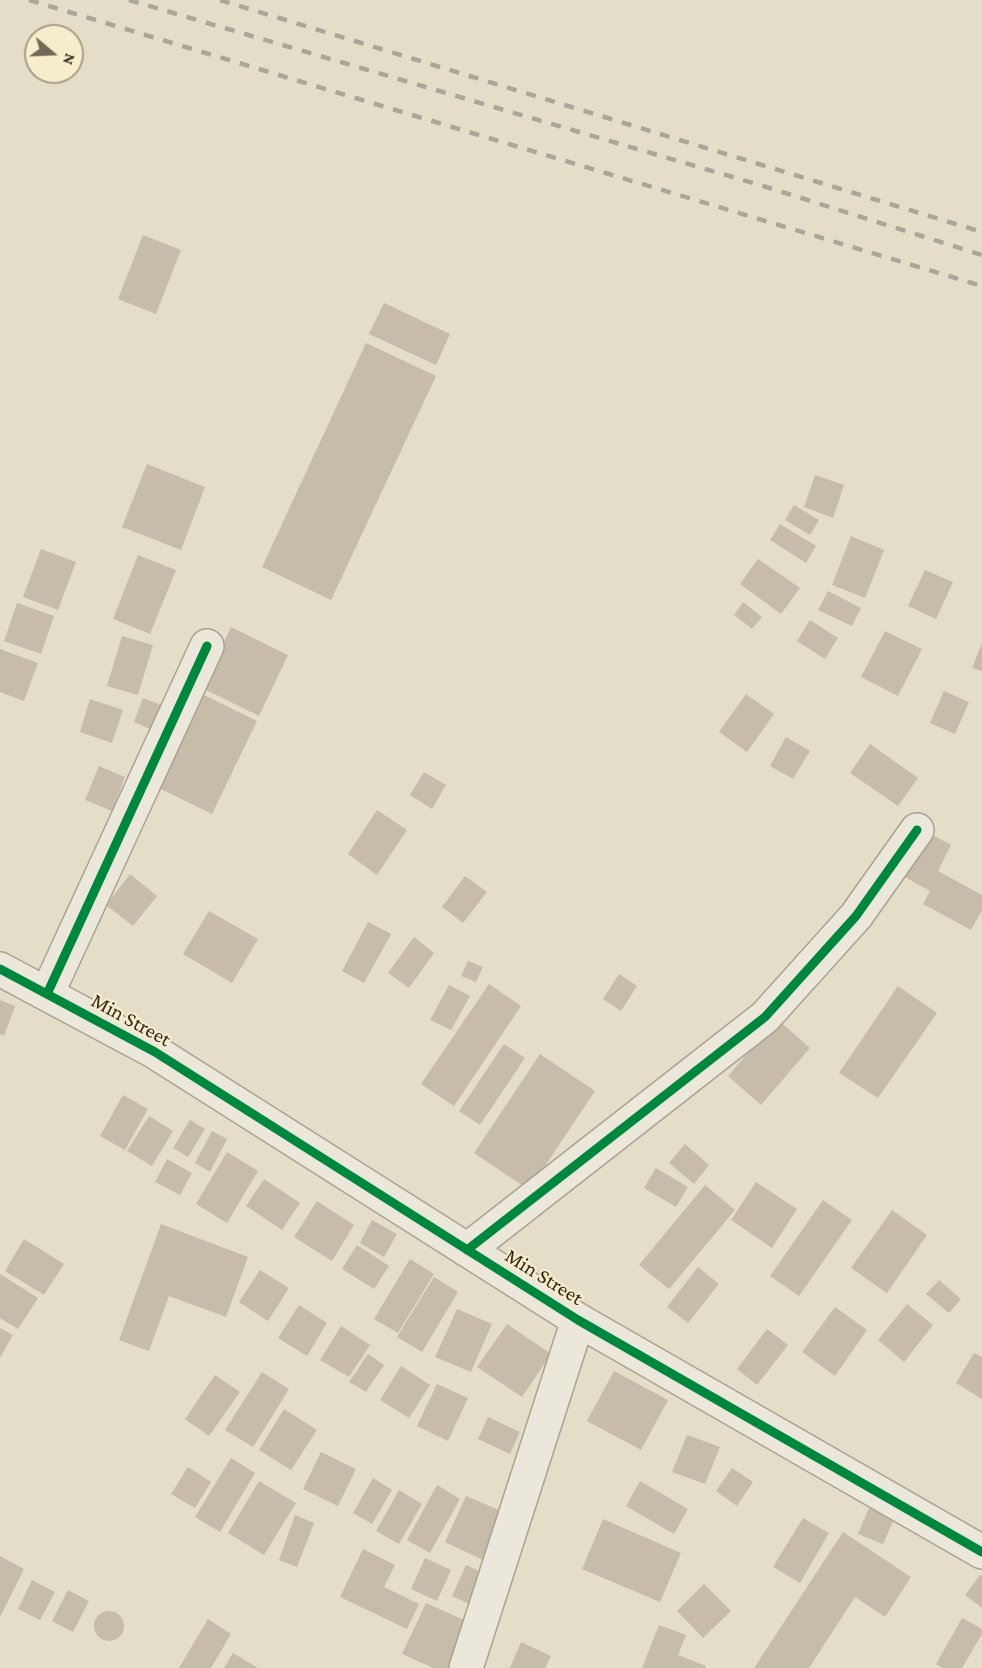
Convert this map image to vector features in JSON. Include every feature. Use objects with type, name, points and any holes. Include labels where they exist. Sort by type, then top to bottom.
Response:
[{"type":"street","points":[[47,994],[207,646]]},
{"type":"street","points":[[468,1250],[765,1017],[856,916],[916,830]]},
{"type":"street","name":"Min Street","points":[[0,969],[155,1052],[578,1320],[982,1552]]},
{"type":"street","points":[[466,1668],[578,1320]]},
{"type":"building","points":[[143,235],[181,250],[156,314],[118,299]]},
{"type":"building","points":[[384,303],[450,334],[436,365],[369,334]]},
{"type":"building","points":[[366,343],[436,376],[331,600],[262,567]]},
{"type":"building","points":[[147,464],[205,487],[181,550],[122,527]]},
{"type":"building","points":[[815,475],[844,485],[833,518],[804,507]]},
{"type":"building","points":[[794,505],[819,520],[810,535],[785,520]]},
{"type":"building","points":[[780,524],[816,546],[806,563],[770,540]]},
{"type":"building","points":[[851,536],[884,550],[865,598],[832,585]]},
{"type":"building","points":[[41,549],[76,562],[58,610],[23,597]]},
{"type":"building","points":[[138,555],[176,570],[150,634],[113,619]]},
{"type":"building","points":[[758,559],[800,588],[781,614],[740,584]]},
{"type":"building","points":[[925,570],[953,582],[936,619],[908,606]]},
{"type":"building","points":[[828,591],[861,608],[852,626],[818,610]]},
{"type":"building","points":[[743,602],[762,617],[752,629],[734,615]]},
{"type":"building","points":[[17,603],[54,616],[41,654],[4,641]]},
{"type":"building","points":[[810,620],[838,638],[825,659],[797,641]]},
{"type":"building","points":[[231,627],[288,655],[259,716],[202,688]]},
{"type":"building","points":[[885,631],[922,649],[898,696],[861,677]]},
{"type":"building","points":[[122,636],[153,645],[138,695],[107,686]]},
{"type":"building","points":[[982,643],[982,671],[972,668]]},
{"type":"building","points":[[0,649],[38,663],[24,701],[0,692]]},
{"type":"building","points":[[196,691],[257,721],[212,814],[151,784]]},
{"type":"building","points":[[944,691],[969,702],[955,734],[930,723]]},
{"type":"building","points":[[746,694],[774,714],[747,752],[719,732]]},
{"type":"building","points":[[143,698],[162,705],[152,730],[134,722]]},
{"type":"building","points":[[90,699],[123,710],[112,743],[80,732]]},
{"type":"building","points":[[786,737],[810,751],[793,779],[770,766]]},
{"type":"building","points":[[870,744],[918,778],[898,806],[850,773]]},
{"type":"building","points":[[99,766],[125,777],[112,811],[85,800]]},
{"type":"building","points":[[424,772],[446,785],[432,809],[410,795]]},
{"type":"building","points":[[377,810],[407,830],[377,875],[348,854]]},
{"type":"building","points":[[929,833],[951,845],[938,871],[982,895],[982,910],[971,930],[923,904],[930,891],[905,877]]},
{"type":"building","points":[[130,874],[157,896],[133,926],[106,905]]},
{"type":"building","points":[[465,876],[487,892],[463,923],[442,907]]},
{"type":"building","points":[[209,911],[258,939],[232,983],[183,954]]},
{"type":"building","points":[[368,922],[391,934],[364,983],[342,971]]},
{"type":"building","points":[[414,937],[434,953],[409,988],[388,973]]},
{"type":"building","points":[[468,961],[483,967],[476,982],[461,976]]},
{"type":"building","points":[[619,974],[637,986],[621,1011],[603,999]]},
{"type":"building","points":[[489,984],[521,1006],[454,1106],[421,1084]]},
{"type":"building","points":[[449,985],[470,996],[451,1030],[430,1020]]},
{"type":"building","points":[[898,986],[937,1013],[878,1098],[839,1073]]},
{"type":"building","points":[[0,1000],[15,1006],[4,1036],[0,1034]]},
{"type":"building","points":[[777,1019],[810,1048],[761,1105],[728,1076]]},
{"type":"building","points":[[504,1044],[525,1058],[480,1125],[459,1111]]},
{"type":"building","points":[[540,1054],[595,1091],[529,1190],[474,1153]]},
{"type":"building","points":[[123,1095],[148,1109],[125,1150],[100,1136]]},
{"type":"building","points":[[149,1116],[173,1131],[152,1166],[127,1151]]},
{"type":"building","points":[[190,1120],[205,1129],[188,1157],[173,1148]]},
{"type":"building","points":[[212,1131],[227,1139],[210,1172],[195,1163]]},
{"type":"building","points":[[685,1144],[709,1165],[694,1184],[669,1163]]},
{"type":"building","points":[[227,1152],[258,1171],[227,1223],[196,1204]]},
{"type":"building","points":[[167,1159],[192,1173],[180,1195],[155,1182]]},
{"type":"building","points":[[656,1168],[688,1187],[676,1207],[644,1188]]},
{"type":"building","points":[[264,1179],[300,1203],[282,1230],[246,1206]]},
{"type":"building","points":[[756,1182],[797,1209],[772,1248],[731,1220]]},
{"type":"building","points":[[705,1185],[735,1210],[669,1289],[639,1265]]},
{"type":"building","points":[[823,1200],[852,1220],[799,1296],[770,1276]]},
{"type":"building","points":[[317,1201],[354,1225],[332,1261],[294,1237]]},
{"type":"building","points":[[892,1210],[927,1235],[887,1293],[851,1268]]},
{"type":"building","points":[[372,1220],[397,1234],[384,1257],[360,1243]]},
{"type":"building","points":[[161,1224],[248,1257],[226,1317],[169,1296],[149,1351],[119,1340]]},
{"type":"building","points":[[24,1239],[64,1264],[44,1295],[5,1271]]},
{"type":"building","points":[[357,1245],[389,1266],[374,1289],[342,1269]]},
{"type":"building","points":[[410,1259],[434,1274],[398,1333],[374,1319]]},
{"type":"building","points":[[698,1267],[719,1284],[688,1323],[667,1307]]},
{"type":"building","points":[[260,1270],[289,1288],[268,1321],[239,1302]]},
{"type":"building","points":[[0,1274],[38,1298],[18,1329],[0,1318]]},
{"type":"building","points":[[434,1277],[458,1292],[422,1352],[397,1337]]},
{"type":"building","points":[[939,1280],[961,1299],[949,1313],[926,1294]]},
{"type":"building","points":[[907,1304],[933,1325],[904,1362],[878,1340]]},
{"type":"building","points":[[299,1305],[327,1323],[307,1356],[278,1338]]},
{"type":"building","points":[[835,1307],[867,1330],[835,1376],[802,1352]]},
{"type":"building","points":[[457,1309],[492,1324],[471,1372],[435,1357]]},
{"type":"building","points":[[507,1324],[551,1354],[522,1397],[477,1367]]},
{"type":"building","points":[[341,1326],[370,1345],[349,1377],[320,1360]]},
{"type":"building","points":[[0,1328],[13,1335],[0,1358]]},
{"type":"building","points":[[767,1329],[788,1345],[757,1385],[737,1369]]},
{"type":"building","points":[[974,1353],[982,1357],[982,1399],[956,1383]]},
{"type":"building","points":[[368,1354],[384,1365],[366,1392],[349,1382]]},
{"type":"building","points":[[401,1366],[430,1385],[409,1418],[380,1400]]},
{"type":"building","points":[[614,1371],[668,1400],[641,1450],[587,1421]]},
{"type":"building","points":[[262,1372],[289,1389],[253,1447],[225,1430]]},
{"type":"building","points":[[215,1375],[240,1392],[209,1436],[185,1419]]},
{"type":"building","points":[[437,1384],[468,1398],[448,1441],[417,1426]]},
{"type":"building","points":[[284,1409],[317,1430],[291,1470],[259,1450]]},
{"type":"building","points":[[488,1417],[520,1432],[510,1454],[478,1439]]},
{"type":"building","points":[[687,1435],[720,1447],[705,1484],[672,1472]]},
{"type":"building","points":[[321,1452],[356,1469],[338,1506],[303,1489]]},
{"type":"building","points":[[231,1458],[255,1473],[220,1532],[195,1517]]},
{"type":"building","points":[[188,1467],[211,1482],[195,1508],[171,1494]]},
{"type":"building","points":[[732,1468],[753,1482],[737,1506],[716,1491]]},
{"type":"building","points":[[373,1478],[392,1490],[372,1524],[353,1513]]},
{"type":"building","points":[[259,1481],[296,1503],[264,1555],[228,1533]]},
{"type":"building","points":[[640,1481],[688,1509],[674,1534],[626,1506]]},
{"type":"building","points":[[437,1485],[460,1499],[430,1553],[407,1540]]},
{"type":"building","points":[[399,1490],[422,1504],[399,1544],[376,1531]]},
{"type":"building","points":[[466,1496],[506,1513],[485,1561],[445,1542]]},
{"type":"building","points":[[869,1508],[894,1519],[883,1544],[858,1534]]},
{"type":"building","points":[[295,1515],[314,1523],[297,1567],[279,1560]]},
{"type":"building","points":[[803,1518],[829,1533],[800,1583],[773,1567]]},
{"type":"building","points":[[603,1519],[681,1553],[660,1602],[582,1569]]},
{"type":"building","points":[[843,1532],[911,1577],[885,1617],[855,1597],[809,1668],[754,1668]]},
{"type":"building","points":[[363,1549],[395,1565],[384,1587],[419,1604],[407,1629],[340,1597]]},
{"type":"building","points":[[0,1556],[24,1569],[0,1617]]},
{"type":"building","points":[[425,1558],[451,1570],[437,1601],[411,1589]]},
{"type":"building","points":[[466,1565],[492,1577],[478,1608],[452,1596]]},
{"type":"building","points":[[980,1575],[982,1576],[982,1608],[965,1595]]},
{"type":"building","points":[[32,1580],[55,1592],[40,1620],[18,1609]]},
{"type":"building","points":[[704,1584],[731,1611],[703,1638],[677,1611]]},
{"type":"building","points":[[68,1590],[89,1601],[73,1632],[52,1621]]},
{"type":"building","points":[[426,1603],[475,1625],[456,1668],[433,1668],[402,1654]]},
{"type":"building","points":[[109,1611],[115,1612],[123,1620],[123,1632],[115,1640],[109,1641],[103,1640],[95,1632],[94,1626],[95,1620],[103,1612]]},
{"type":"building","points":[[962,1618],[982,1629],[982,1634],[962,1668],[943,1668],[936,1664]]},
{"type":"building","points":[[208,1619],[231,1634],[211,1668],[179,1668]]},
{"type":"building","points":[[659,1625],[686,1635],[678,1655],[706,1666],[705,1668],[642,1668]]},
{"type":"building","points":[[521,1642],[551,1656],[545,1668],[510,1668]]},
{"type":"building","points":[[233,1653],[258,1668],[224,1668]]},
{"type":"railway","points":[[29,0],[982,286]]},
{"type":"railway","points":[[129,0],[760,185],[982,255]]},
{"type":"railway","points":[[220,0],[982,232]]},
{"type":"cycle path","points":[[47,994],[207,646]]},
{"type":"cycle path","points":[[467,1250],[765,1017],[856,916],[917,830]]},
{"type":"cycle path","points":[[0,969],[155,1052],[578,1320],[982,1552]]}]
